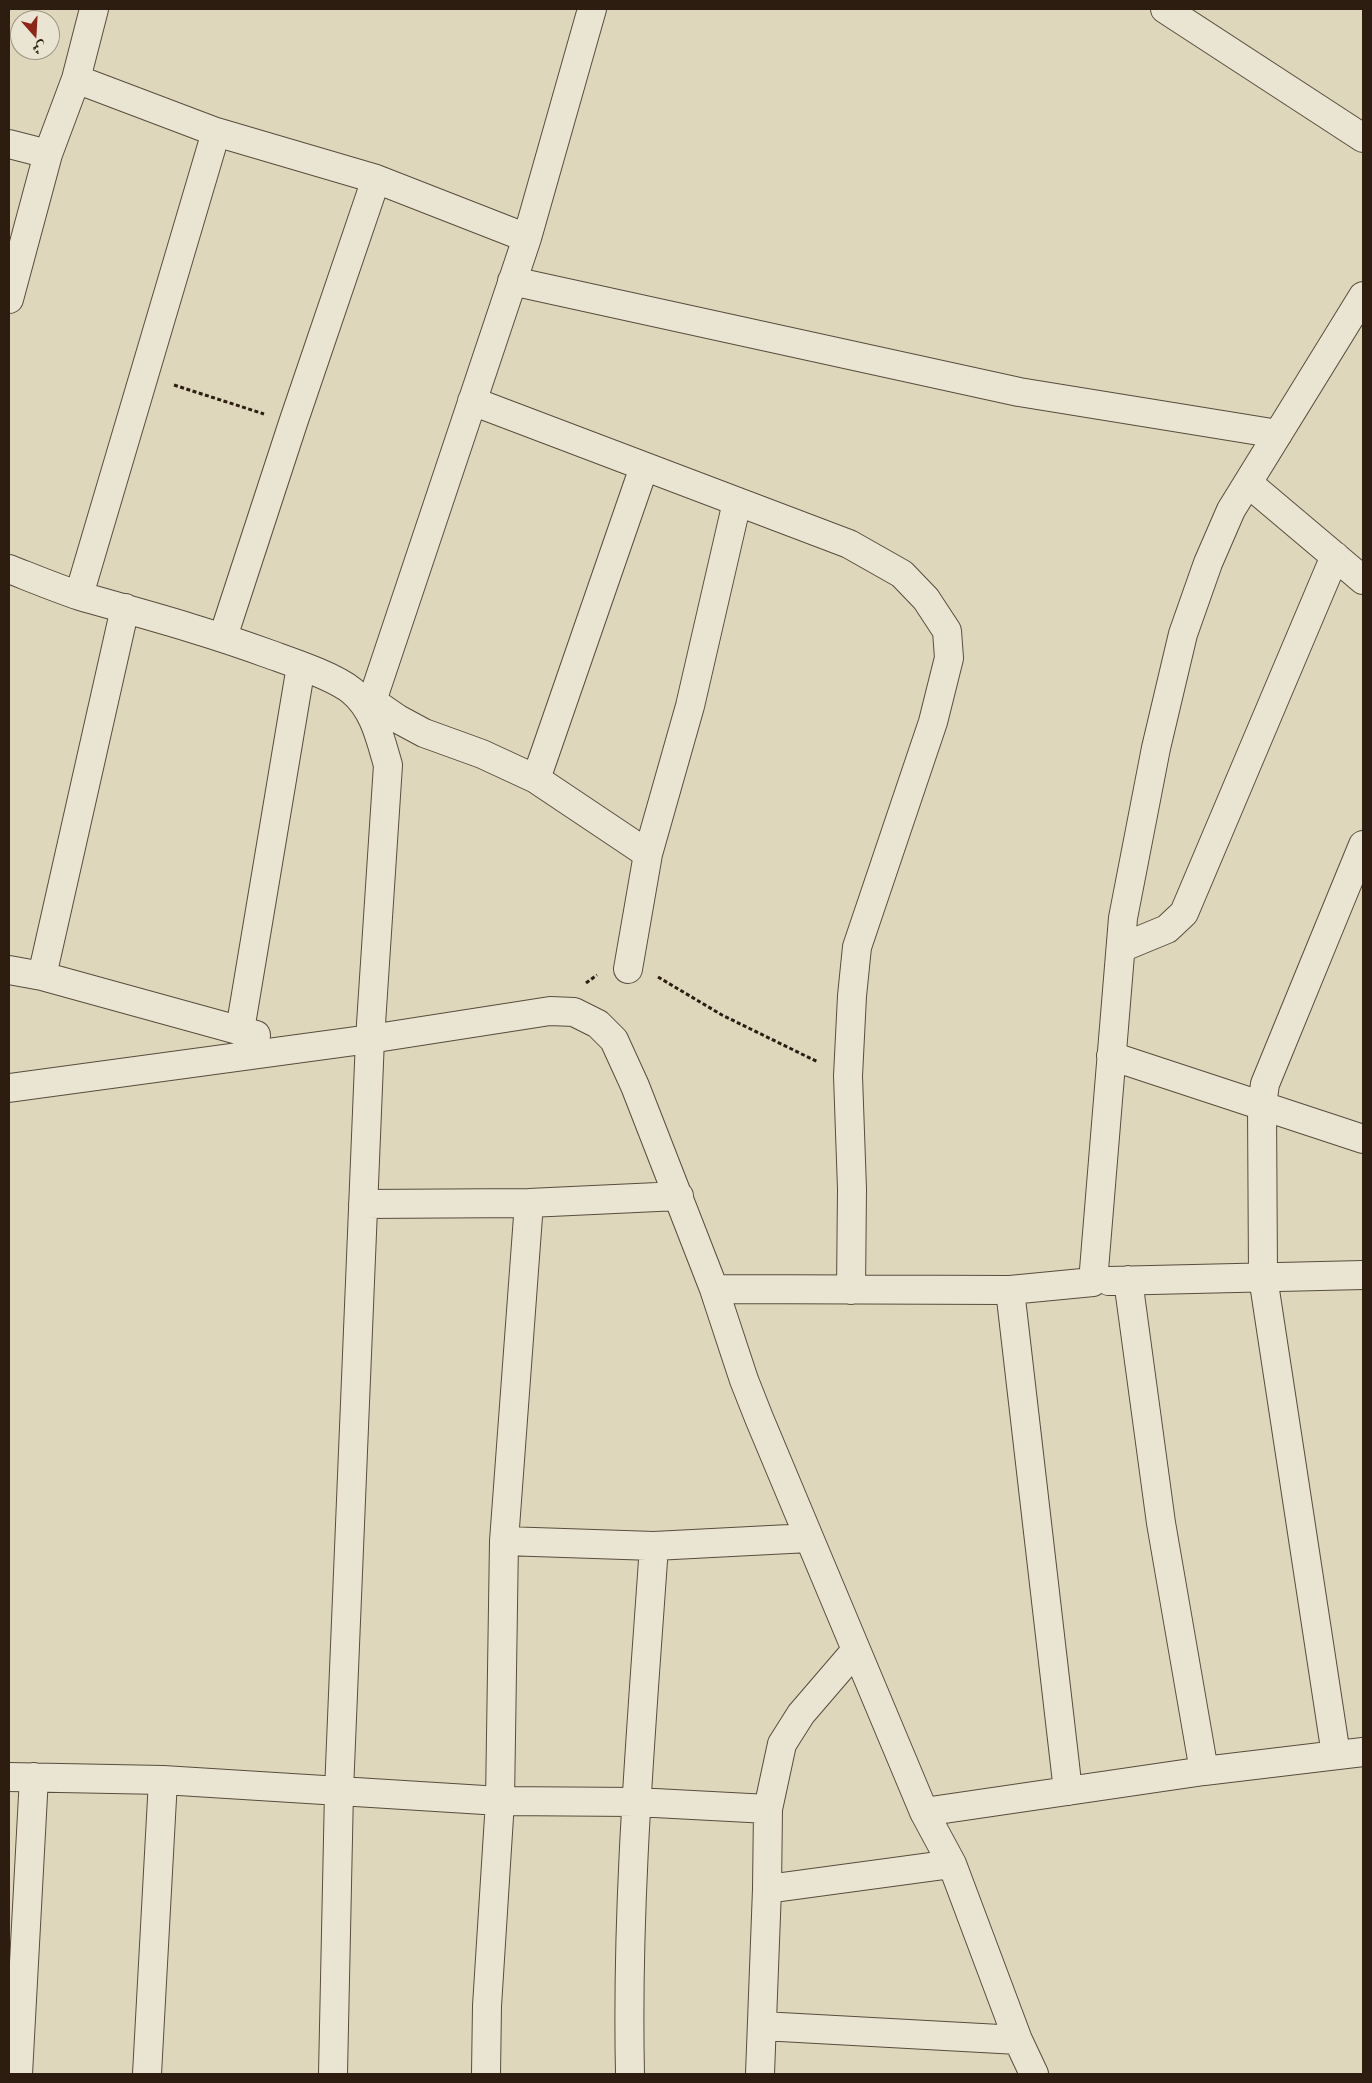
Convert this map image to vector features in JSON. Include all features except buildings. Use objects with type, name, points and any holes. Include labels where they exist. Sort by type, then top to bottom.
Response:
[{"type":"street","points":[[9,299],[48,154],[76,79],[94,9]]},
{"type":"street","points":[[333,2074],[339,1791],[363,1204],[370,1039],[388,765],[371,705],[527,238],[592,9]]},
{"type":"street","points":[[1165,9],[1363,138]]},
{"type":"street","points":[[76,79],[216,132],[376,179],[527,238]]},
{"type":"street","points":[[79,595],[216,132]]},
{"type":"street","points":[[9,144],[48,154]]},
{"type":"street","points":[[223,637],[376,179]]},
{"type":"street","points":[[512,281],[1019,392],[1278,434]]},
{"type":"street","points":[[1092,1282],[1123,918],[1156,748],[1183,634],[1208,563],[1231,510],[1363,296]]},
{"type":"street","points":[[472,401],[849,544],[902,574],[926,599],[948,631],[948,658],[933,722],[857,947],[852,996],[848,1076],[852,1189],[851,1290]]},
{"type":"street","points":[[536,779],[644,467]]},
{"type":"street","points":[[1248,483],[1363,580]]},
{"type":"street","points":[[628,969],[648,854],[690,706],[737,502]]},
{"type":"street","points":[[1120,948],[1167,929],[1184,913],[1335,556]]},
{"type":"street","points":[[9,569],[79,595],[223,637],[301,666],[352,690],[371,705],[424,732],[482,754],[536,779],[648,854]]},
{"type":"street","points":[[42,976],[125,608]]},
{"type":"street","points":[[240,1030],[301,666]]},
{"type":"street","points":[[1336,1755],[1263,1277],[1262,1105],[1265,1084],[1363,845]]},
{"type":"street","points":[[9,970],[42,976],[304,1048]]},
{"type":"street","points":[[9,1088],[370,1039],[550,1011],[574,1012],[598,1024],[614,1040],[635,1086],[714,1289],[744,1380],[924,1812],[952,1864],[1018,2040],[1034,2074]]},
{"type":"street","points":[[1112,1056],[1363,1139]]},
{"type":"street","points":[[363,1204],[529,1203],[678,1196]]},
{"type":"street","points":[[486,2074],[487,2006],[500,1801],[504,1540],[529,1203]]},
{"type":"street","points":[[714,1289],[1010,1290],[1128,1280],[1363,1275]]},
{"type":"street","points":[[1128,1280],[1162,1523],[1204,1771]]},
{"type":"street","points":[[1010,1290],[1068,1791]]},
{"type":"street","points":[[504,1540],[654,1546],[809,1538]]},
{"type":"street","points":[[630,2074],[628,1991],[636,1802],[654,1546]]},
{"type":"street","points":[[760,2074],[768,1889],[768,1809],[782,1744],[801,1714],[856,1650]]},
{"type":"street","points":[[924,1812],[1204,1771],[1363,1752]]},
{"type":"street","points":[[18,2074],[17,1964],[22,1777],[163,1780],[500,1801],[636,1802],[768,1809]]},
{"type":"street","points":[[148,2074],[163,1780]]},
{"type":"street","points":[[768,1889],[952,1864]]},
{"type":"street","points":[[762,2026],[1018,2040]]},
{"type":"path","points":[[144,375],[293,423]]},
{"type":"path","points":[[574,1012],[585,984],[606,969],[628,969],[654,974],[722,1015],[848,1076]]}]
